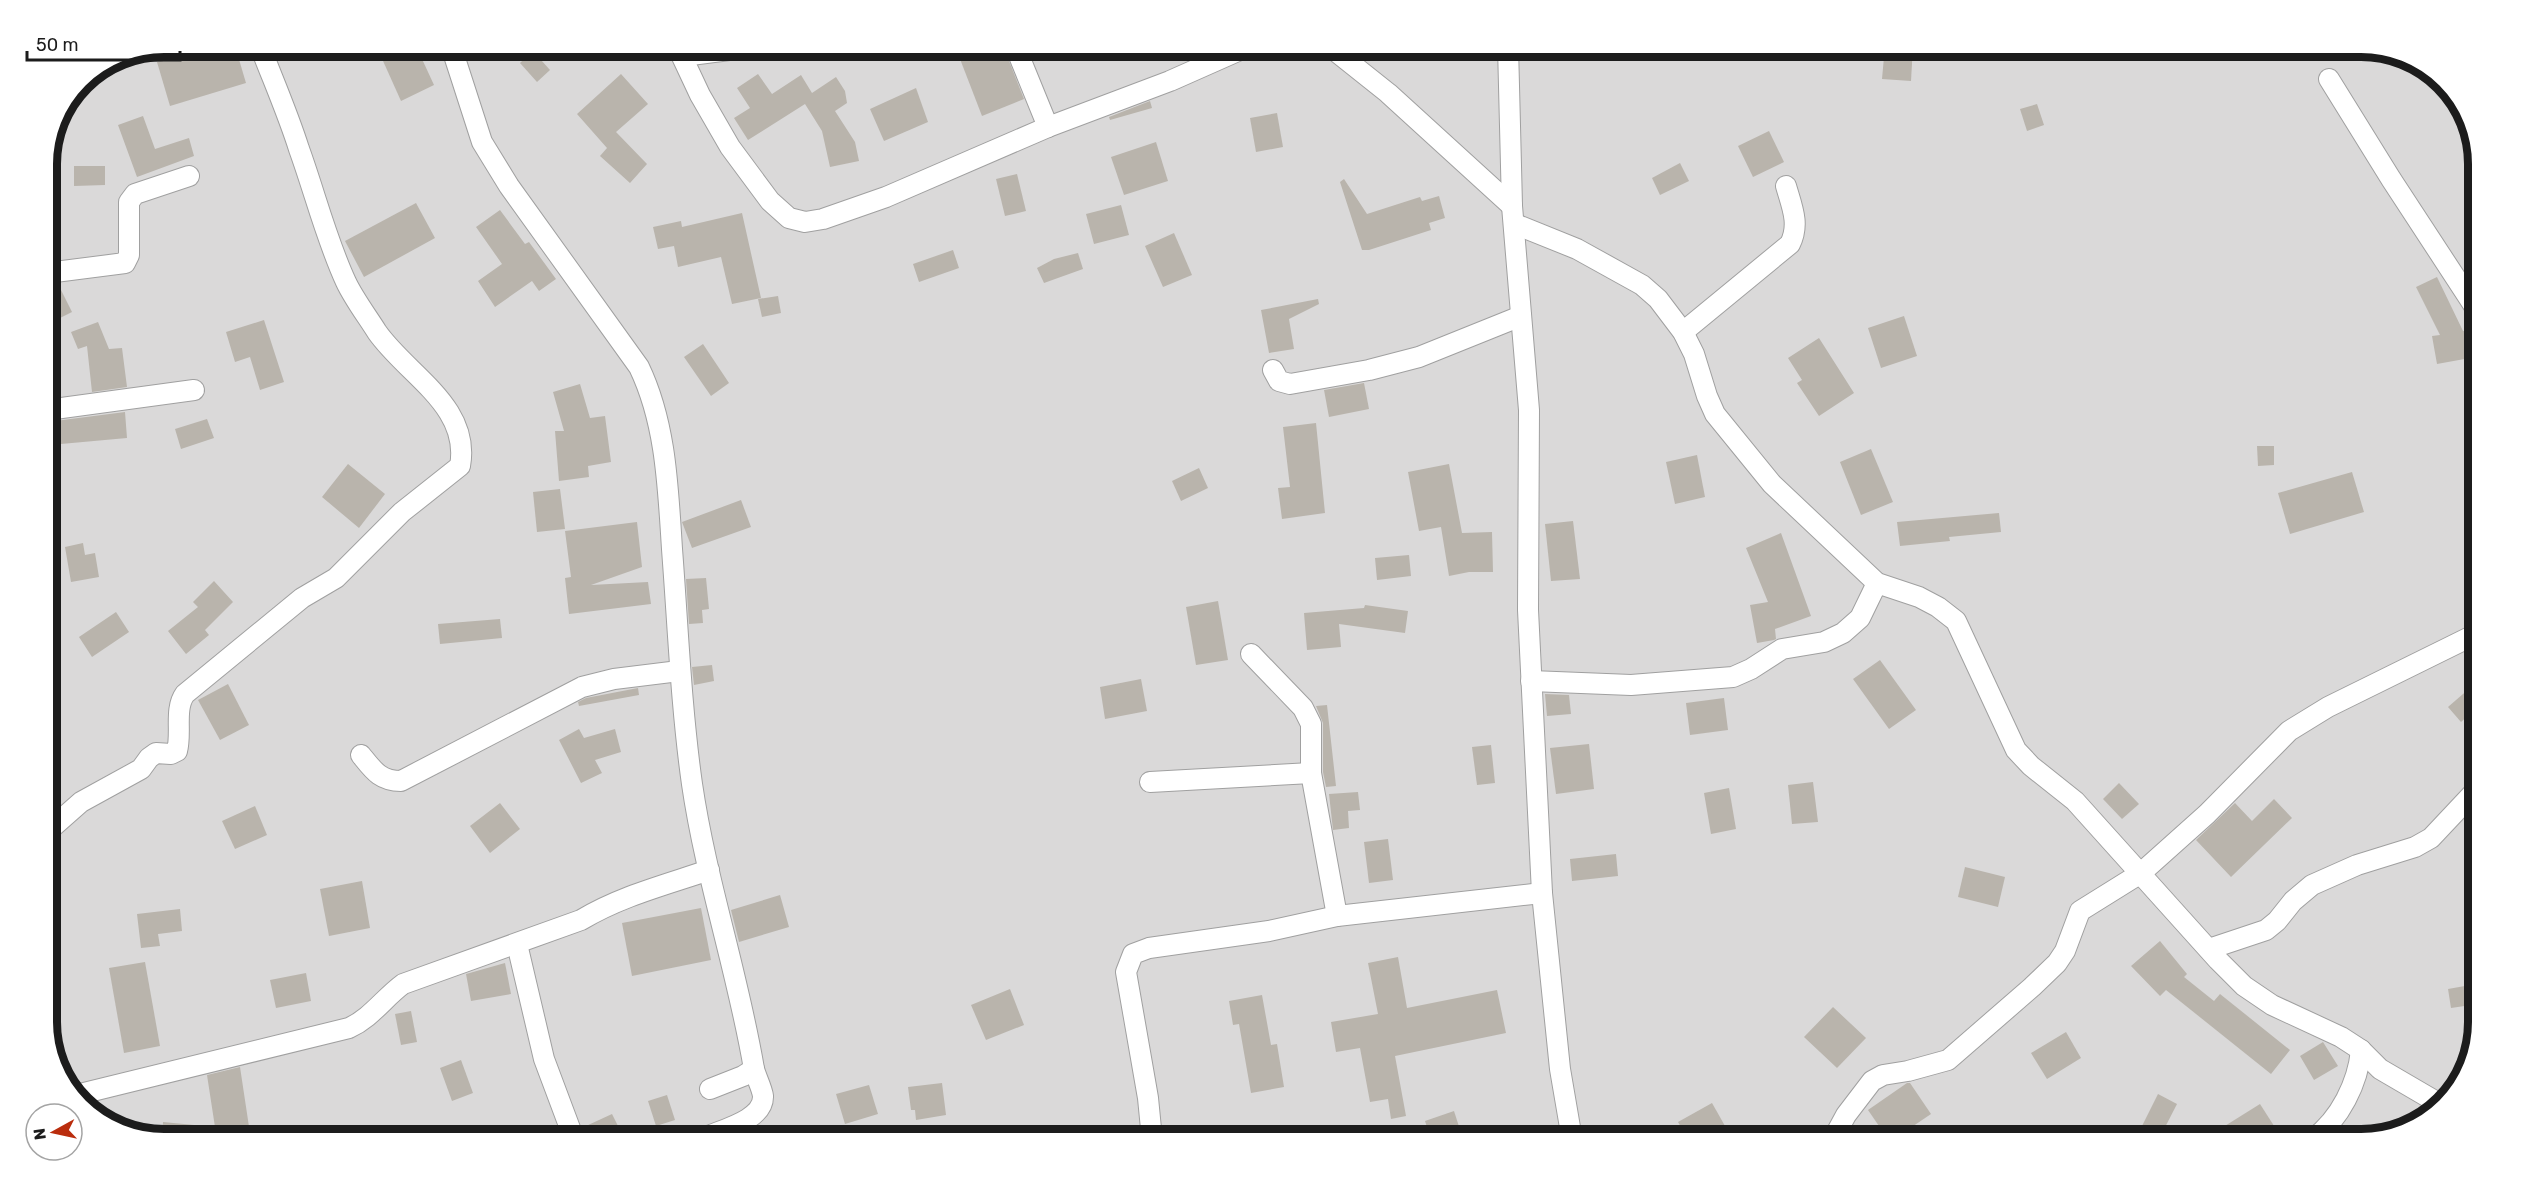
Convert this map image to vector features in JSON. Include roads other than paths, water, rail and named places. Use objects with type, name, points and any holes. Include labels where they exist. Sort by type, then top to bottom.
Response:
[{"type":"street","points":[[57,823],[81,802],[141,769],[156,753],[171,754],[177,751],[180,739],[180,701],[185,694],[302,598],[336,578],[402,512],[460,466],[463,454],[459,433],[449,410],[379,334],[346,284],[321,220],[299,149],[264,57]]},
{"type":"street","points":[[455,57],[482,142],[515,195],[639,367],[650,390],[659,425],[667,479],[679,671],[693,787],[709,870],[754,1069],[763,1096],[760,1108],[750,1117],[723,1129]]},
{"type":"street","points":[[683,57],[700,94],[730,147],[770,201],[789,218],[805,222],[823,219],[886,197],[1048,127],[1170,81],[1225,57]]},
{"type":"street","points":[[1019,57],[1048,127]]},
{"type":"street","points":[[1343,57],[1388,93],[1513,215],[1642,285],[1658,299],[1683,332],[1694,354],[1707,396],[1716,414],[1772,484],[1877,583],[1919,597],[1938,607],[1956,621],[2016,750],[2031,766],[2075,801],[2244,986],[2272,1005],[2341,1037],[2361,1050],[2380,1069],[2433,1100]]},
{"type":"street","points":[[1508,57],[1513,215],[1529,410],[1528,599],[1542,893],[1560,1069],[1570,1129]]},
{"type":"street","points":[[2329,79],[2468,297]]},
{"type":"street","points":[[57,272],[124,263],[129,255],[129,202],[135,194],[189,176]]},
{"type":"street","points":[[1683,332],[1790,244],[1796,233],[1795,216],[1786,186]]},
{"type":"street","points":[[1516,253],[1550,237]]},
{"type":"street","points":[[1273,370],[1279,381],[1290,384],[1369,370],[1419,357],[1521,316]]},
{"type":"street","points":[[57,409],[194,390]]},
{"type":"street","points":[[1531,681],[1631,685],[1733,677],[1751,669],[1782,649],[1824,642],[1843,633],[1860,618],[1877,583]]},
{"type":"street","points":[[1839,1129],[1846,1115],[1872,1081],[1883,1075],[1948,1060],[2057,963],[2065,951],[2080,911],[2140,873],[2207,814],[2289,731],[2328,706],[2468,638]]},
{"type":"street","points":[[1251,654],[1308,715],[1311,724],[1311,773],[1337,916]]},
{"type":"street","points":[[362,754],[378,776],[390,781],[401,781],[582,687],[614,679],[679,671]]},
{"type":"street","points":[[1150,782],[1311,773]]},
{"type":"street","points":[[2209,949],[2266,930],[2293,901],[2312,885],[2357,865],[2381,856],[2403,852],[2423,843],[2431,838],[2468,799]]},
{"type":"street","points":[[84,1093],[349,1028],[371,1015],[387,995],[403,984],[518,944],[581,920],[606,906],[709,870]]},
{"type":"street","points":[[1151,1129],[1148,1098],[1126,972],[1133,954],[1149,948],[1269,931],[1337,916],[1542,893]]},
{"type":"street","points":[[518,944],[544,1059],[570,1129]]},
{"type":"street","points":[[2325,1129],[2336,1116],[2356,1077],[2361,1050]]},
{"type":"street","points":[[710,1089],[743,1076],[754,1069]]}]
